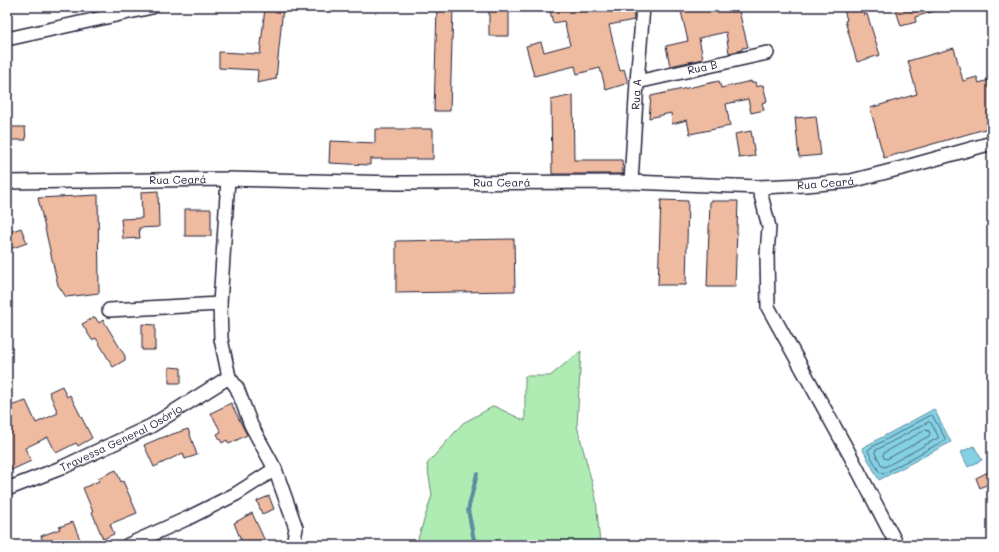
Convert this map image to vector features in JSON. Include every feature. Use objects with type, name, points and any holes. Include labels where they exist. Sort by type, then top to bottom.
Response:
[{"type":"street","points":[[7,39],[152,7]]},
{"type":"street","name":"Rua A","points":[[631,182],[643,7]]},
{"type":"street","name":"Rua B","points":[[637,82],[767,53]]},
{"type":"street","name":"Rua Ceará","points":[[7,182],[228,179],[398,184],[631,182],[759,187],[851,181],[906,168],[992,143]]},
{"type":"street","points":[[228,179],[220,304],[221,339],[229,377],[237,388],[251,426],[275,470],[296,528],[293,545]]},
{"type":"street","points":[[759,187],[769,227],[767,255],[768,307],[897,545]]},
{"type":"street","points":[[109,310],[220,304]]},
{"type":"street","name":"Travessa General Osório","points":[[7,489],[61,468],[151,426],[229,377]]},
{"type":"street","points":[[128,545],[186,519],[236,494],[275,470]]},
{"type":"green space","points":[[581,351],[577,426],[596,498],[600,545],[416,545],[432,495],[427,464],[463,423],[494,406],[525,421],[525,376],[550,376]]},
{"type":"water","points":[[934,409],[951,442],[879,480],[862,448]]},
{"type":"water","points":[[974,446],[982,460],[968,467],[961,452]]},
{"type":"building","points":[[265,7],[283,7],[276,79],[257,83],[258,70],[219,68],[219,52],[260,54]]},
{"type":"building","points":[[437,7],[453,7],[450,111],[434,111]]},
{"type":"building","points":[[489,7],[509,7],[509,36],[489,36]]},
{"type":"building","points":[[549,7],[633,7],[634,20],[609,25],[620,71],[624,69],[628,83],[606,90],[600,68],[577,74],[575,66],[534,76],[526,46],[541,42],[544,52],[570,45],[564,21],[553,23]]},
{"type":"building","points":[[680,7],[722,7],[722,11],[738,7],[748,47],[729,53],[726,32],[699,38],[703,59],[670,66],[666,46],[688,41]]},
{"type":"building","points":[[843,7],[861,7],[864,15],[867,14],[880,55],[857,62],[845,21],[847,20]]},
{"type":"building","points":[[895,7],[938,7],[938,10],[915,17],[916,22],[901,26]]},
{"type":"building","points":[[954,48],[963,81],[977,77],[979,83],[992,79],[992,127],[884,158],[870,108],[917,94],[908,61]]},
{"type":"building","points":[[719,81],[721,88],[751,81],[751,83],[755,82],[756,87],[763,85],[767,101],[762,103],[764,110],[751,113],[748,99],[726,104],[730,126],[690,134],[687,120],[672,124],[671,113],[649,118],[651,96]]},
{"type":"building","points":[[573,95],[574,160],[622,160],[623,174],[552,174],[551,100]]},
{"type":"building","points":[[816,116],[821,155],[799,157],[795,118]]},
{"type":"building","points":[[7,127],[25,127],[26,140],[7,140]]},
{"type":"building","points":[[375,129],[433,129],[433,159],[370,159],[370,165],[329,163],[330,141],[375,143]]},
{"type":"building","points":[[751,131],[755,156],[739,158],[735,134]]},
{"type":"building","points":[[158,191],[159,227],[139,228],[140,238],[123,239],[121,219],[142,218],[141,192]]},
{"type":"building","points":[[98,195],[99,293],[66,297],[58,285],[38,198]]},
{"type":"building","points":[[661,200],[688,201],[686,285],[658,285]]},
{"type":"building","points":[[710,201],[738,201],[735,287],[707,287]]},
{"type":"building","points":[[185,209],[211,209],[211,236],[185,236]]},
{"type":"building","points":[[21,228],[27,243],[7,250],[7,233]]},
{"type":"building","points":[[514,239],[515,291],[396,293],[396,241]]},
{"type":"building","points":[[95,317],[99,323],[103,320],[125,356],[125,360],[113,367],[96,338],[92,340],[82,324]]},
{"type":"building","points":[[142,324],[155,325],[155,350],[142,350]]},
{"type":"building","points":[[169,367],[181,368],[181,383],[169,383]]},
{"type":"building","points":[[62,386],[67,397],[70,395],[92,438],[78,446],[76,443],[56,453],[48,437],[25,448],[31,461],[7,472],[7,407],[26,401],[36,423],[58,413],[49,392]]},
{"type":"building","points":[[231,403],[247,435],[229,444],[227,440],[222,443],[217,434],[221,432],[211,413]]},
{"type":"building","points":[[188,429],[197,455],[185,459],[183,453],[154,467],[144,445]]},
{"type":"building","points":[[116,470],[121,482],[123,481],[137,513],[110,524],[114,534],[103,539],[83,488],[99,481],[98,478]]},
{"type":"building","points":[[988,472],[992,482],[980,488],[976,478]]},
{"type":"building","points":[[269,496],[274,509],[262,514],[257,501]]},
{"type":"building","points":[[252,513],[265,541],[255,545],[243,545],[234,523]]},
{"type":"building","points":[[73,522],[81,542],[74,545],[44,545],[41,536],[60,529],[59,527]]},
{"type":"waterway","points":[[475,545],[468,510],[477,474]]}]
